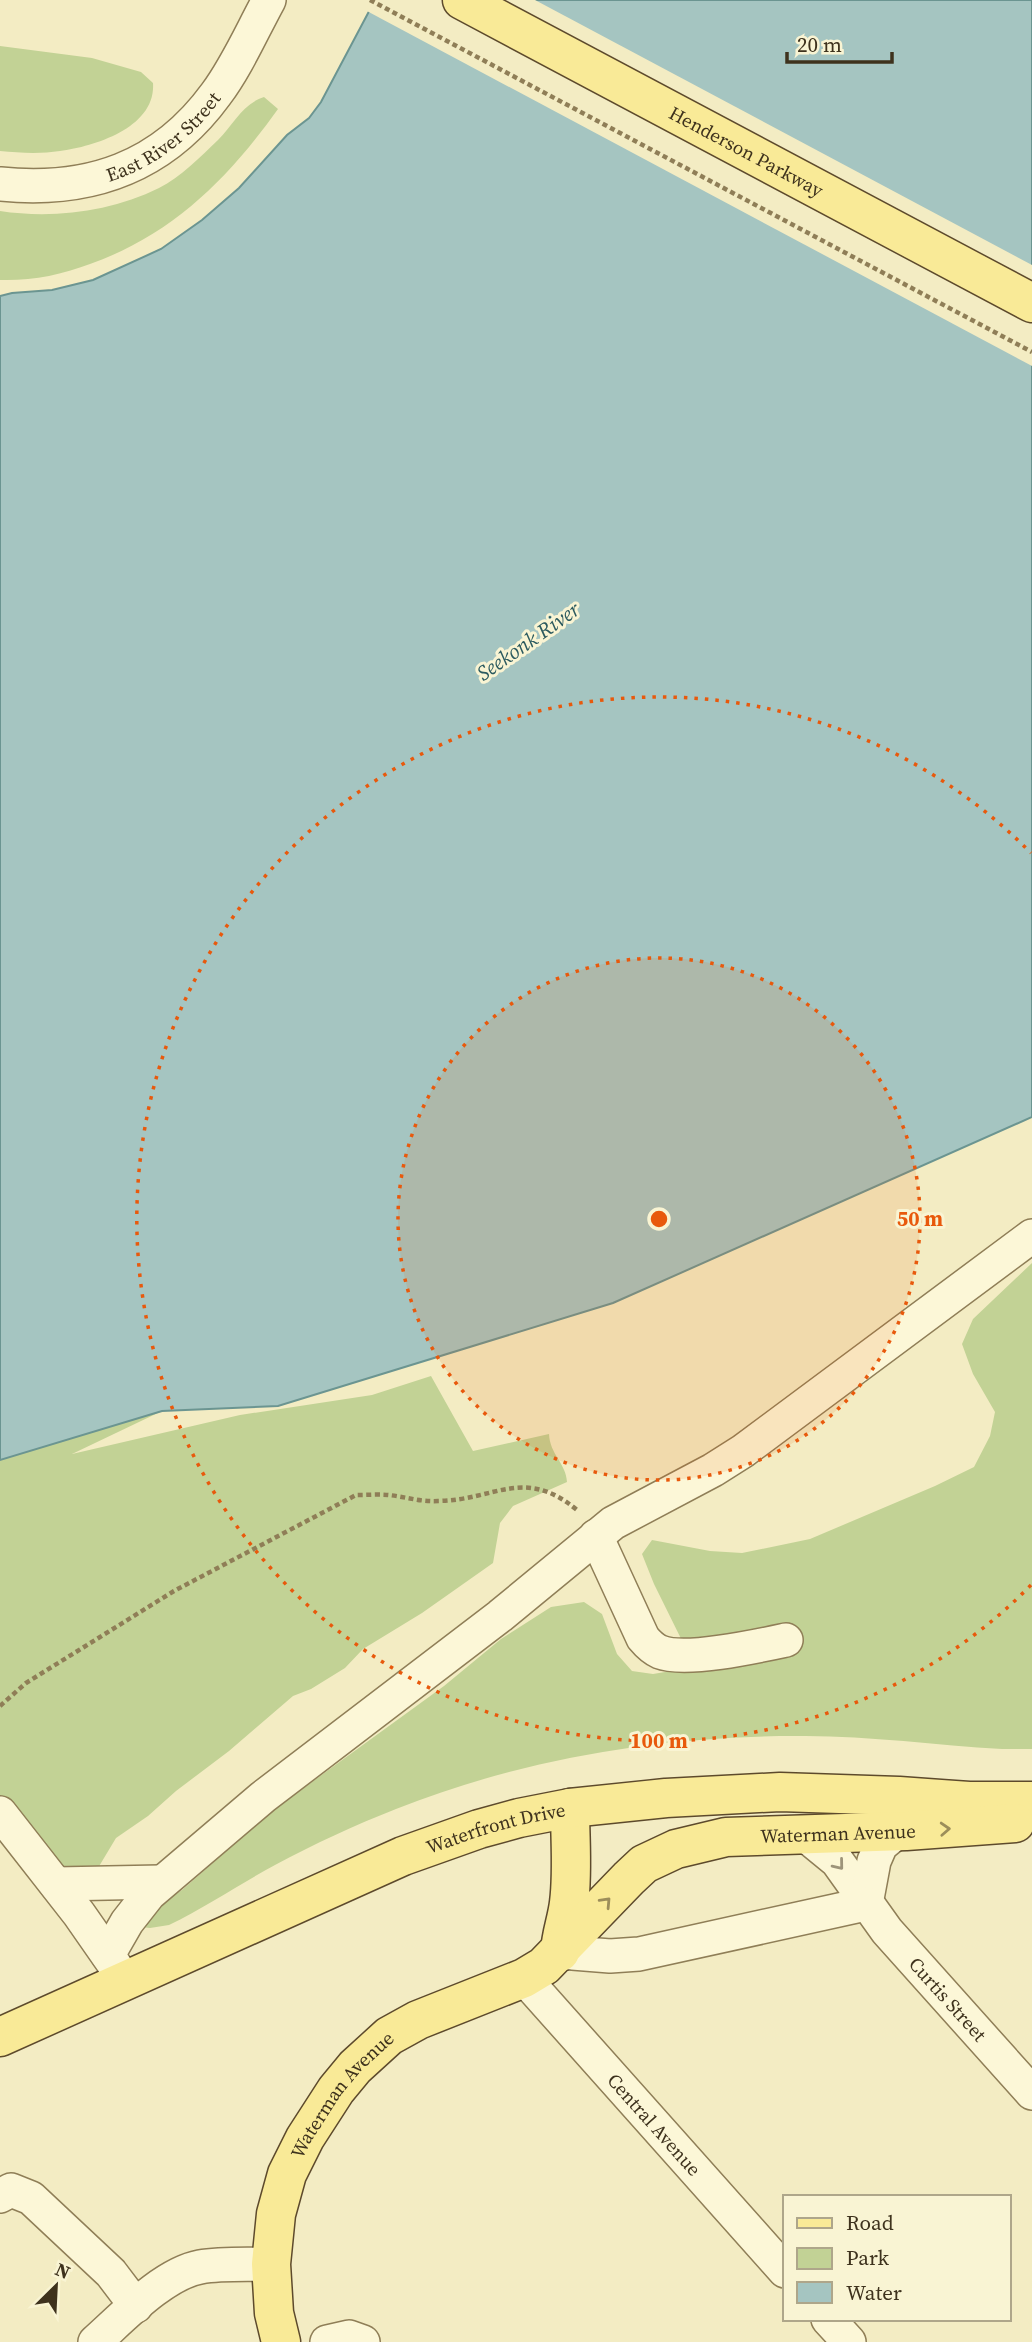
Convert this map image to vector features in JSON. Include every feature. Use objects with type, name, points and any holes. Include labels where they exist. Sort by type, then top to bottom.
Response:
[{"type":"main road","name":"Henderson Parkway","points":[[462,0],[1032,303]]},
{"type":"main road","name":"Waterfront Drive","points":[[0,2037],[116,1968],[479,1829],[570,1808],[666,1798],[780,1792],[969,1801],[1032,1801]]},
{"type":"main road","points":[[559,1952],[570,1896],[570,1808]]},
{"type":"main road","name":"Waterman Avenue","points":[[281,2342],[274,2313],[271,2263],[276,2214],[291,2164],[319,2114],[355,2067],[376,2046],[404,2027],[524,1978],[544,1966],[629,1878],[644,1864],[661,1854],[726,1837],[898,1831],[1032,1822]]},
{"type":"street","name":"East River Street","points":[[0,184],[29,187],[84,182],[112,175],[144,161],[197,119],[218,92],[268,0]]},
{"type":"street","points":[[116,1968],[138,1906],[161,1882],[263,1797],[500,1616],[596,1536],[634,1511],[713,1470],[743,1451],[1032,1236]]},
{"type":"street","points":[[596,1536],[643,1638],[649,1645],[671,1654],[724,1652],[786,1640]]},
{"type":"street","points":[[0,1812],[116,1968]]},
{"type":"street","points":[[559,1952],[610,1956],[639,1954],[866,1903],[874,1861],[881,1845],[898,1831]]},
{"type":"street","name":"Curtis Street","points":[[804,1834],[838,1861],[887,1931],[1032,2093]]},
{"type":"street","points":[[56,1884],[161,1882]]},
{"type":"street","name":"Central Avenue","points":[[524,1978],[783,2269]]},
{"type":"street","points":[[0,2196],[11,2190],[31,2198],[111,2273],[136,2306]]},
{"type":"street","points":[[94,2342],[178,2275],[199,2267],[271,2263]]},
{"type":"street","points":[[830,2321],[849,2342]]},
{"type":"street","points":[[327,2342],[349,2337],[363,2342]]},
{"type":"path","points":[[370,0],[1032,352]]},
{"type":"path","points":[[0,1706],[26,1683],[174,1591],[356,1495],[387,1495],[423,1502],[459,1501],[509,1488],[537,1487],[561,1496],[579,1511],[596,1536]]},
{"type":"green space","points":[[0,46],[92,58],[141,72],[153,83],[151,98],[145,111],[134,123],[106,139],[45,153],[0,151]]},
{"type":"green space","points":[[264,97],[278,109],[259,135],[218,181],[172,221],[120,252],[79,268],[34,278],[0,280],[0,211],[40,214],[81,212],[141,196],[183,172],[218,140],[244,109]]},
{"type":"green space","points":[[1032,1263],[1032,1749],[796,1736],[694,1740],[592,1754],[493,1777],[396,1809],[290,1857],[169,1925],[141,1927],[151,1910],[182,1890],[272,1811],[444,1686],[501,1639],[551,1607],[584,1602],[602,1614],[617,1654],[632,1671],[653,1674],[695,1667],[642,1554],[652,1540],[710,1551],[742,1553],[810,1539],[974,1467],[990,1436],[995,1412],[973,1374],[962,1344],[973,1319]]},
{"type":"green space","points":[[431,1376],[473,1451],[549,1434],[552,1448],[564,1469],[567,1482],[513,1506],[500,1523],[493,1563],[422,1613],[363,1649],[345,1668],[311,1689],[293,1696],[148,1816],[116,1838],[98,1868],[55,1902],[0,1826],[0,1459],[162,1411],[72,1454],[240,1415],[372,1395]]},
{"type":"water","name":"Seekonk River","points":[[375,0],[1032,0],[1032,1117],[613,1303],[278,1406],[162,1411],[0,1460],[0,296],[52,290],[93,280],[161,249],[202,220],[239,188],[287,135],[309,118],[321,102]]},
{"type":"pier","points":[[371,0],[535,0],[1032,265],[1032,366],[365,10]]}]
